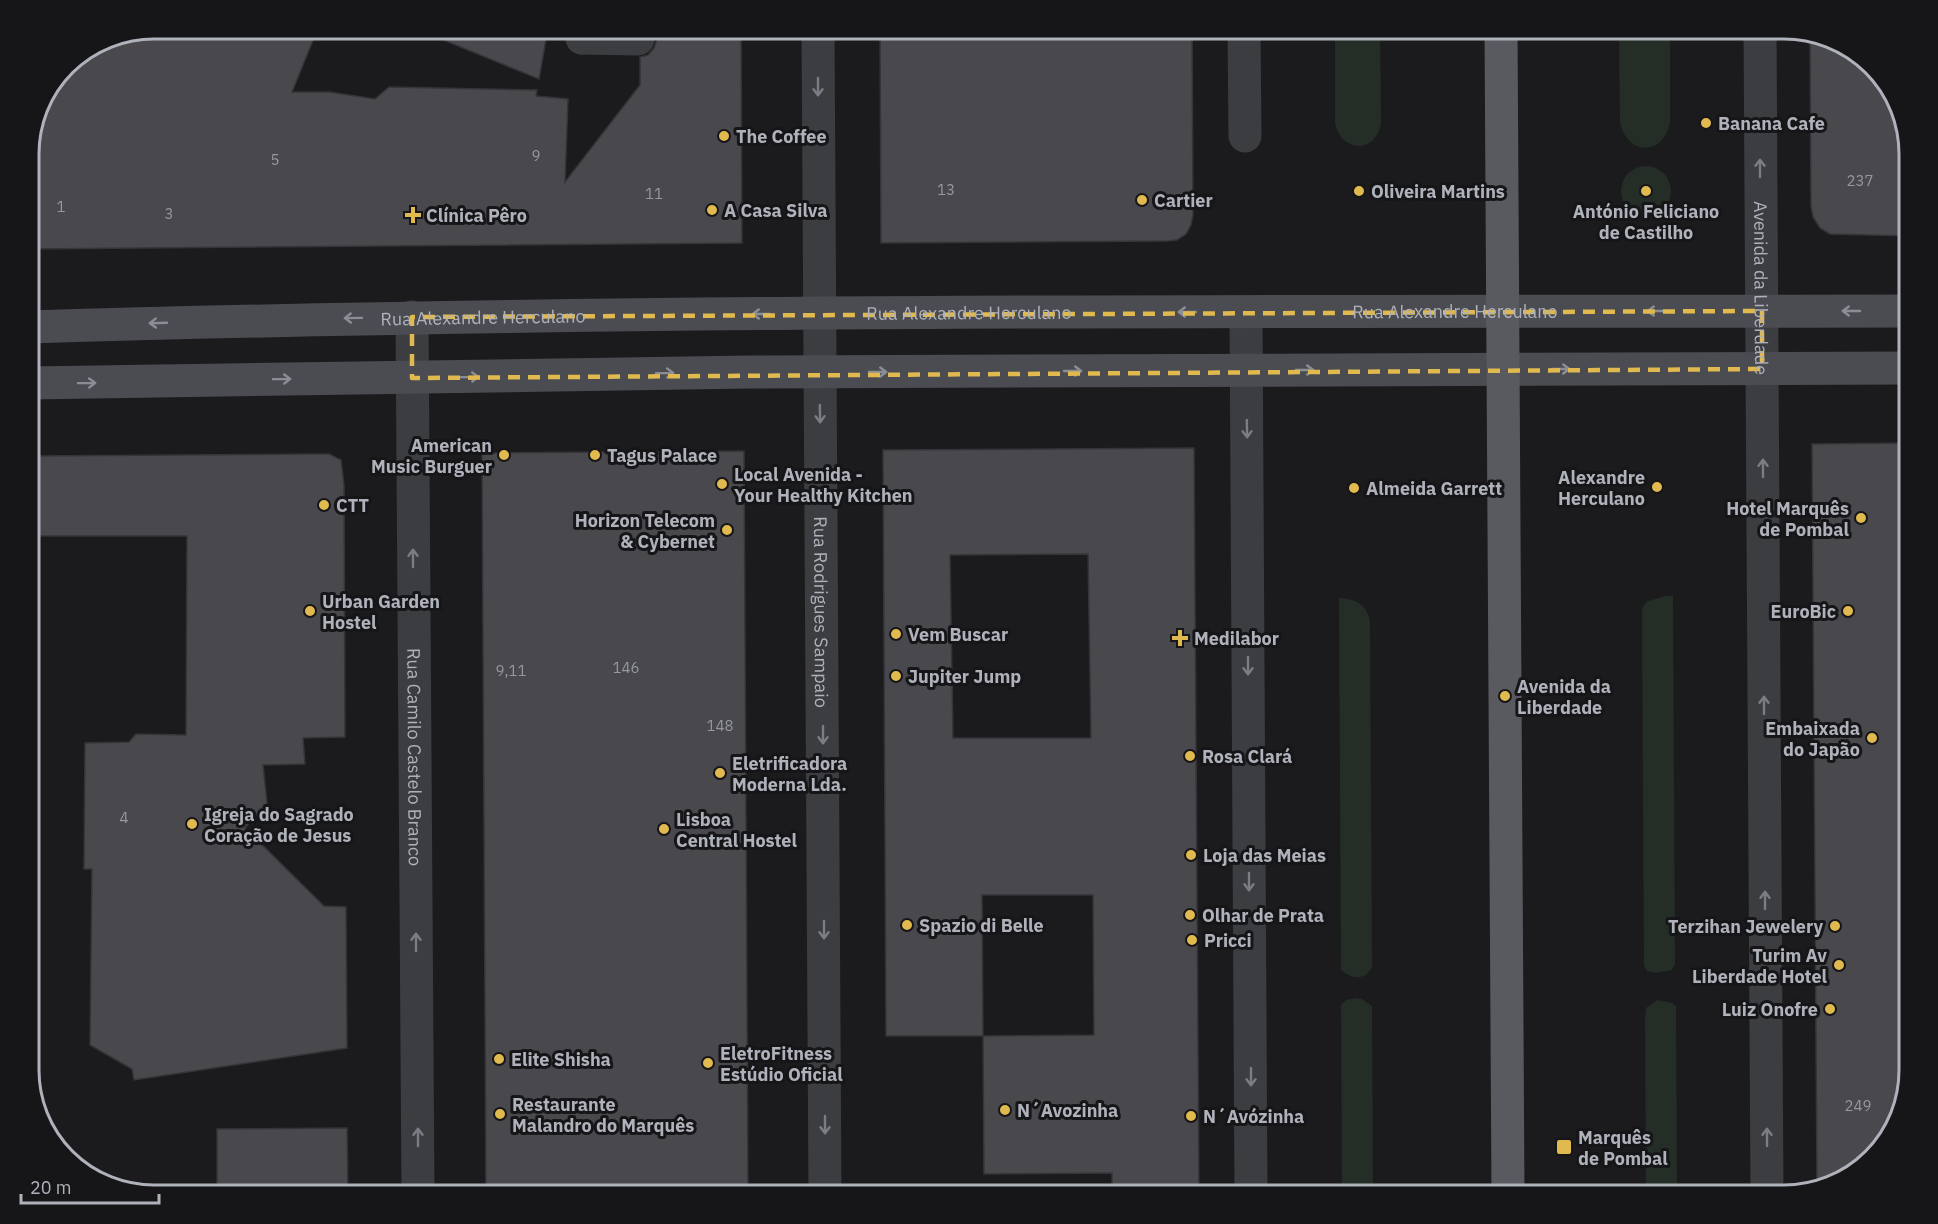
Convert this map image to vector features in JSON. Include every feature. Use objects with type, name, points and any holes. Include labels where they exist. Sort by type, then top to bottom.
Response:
[{"type":"main road","points":[[1501,39],[1508,1185]]},
{"type":"main road","name":"Rua Alexandre Herculano","points":[[39,327],[412,317],[1899,311]]},
{"type":"main road","points":[[39,383],[820,372],[1899,368]]},
{"type":"street","name":"Rua Rodrigues Sampaio","points":[[818,39],[825,1185]]},
{"type":"street","points":[[1244,39],[1245,136]]},
{"type":"street","name":"Avenida da Liberdade","points":[[1760,39],[1767,1185]]},
{"type":"street","points":[[1246,313],[1251,1185]]},
{"type":"street","name":"Rua Camilo Castelo Branco","points":[[412,317],[418,1185]]},
{"type":"highlighted area","points":[[1762,311],[1762,369],[412,378],[412,317]]},
{"type":"shaded area","points":[[1335,39],[1380,39],[1381,123],[1378,133],[1366,145],[1351,145],[1339,134],[1335,124]]},
{"type":"shaded area","points":[[1619,39],[1670,39],[1670,123],[1666,134],[1660,142],[1645,148],[1630,142],[1620,123]]},
{"type":"shaded area","points":[[1646,166],[1655,168],[1666,177],[1671,191],[1669,200],[1660,211],[1646,216],[1637,214],[1626,205],[1621,191],[1623,182],[1632,171]]},
{"type":"shaded area","points":[[1673,596],[1675,964],[1672,970],[1656,973],[1647,971],[1644,966],[1642,609],[1646,602]]},
{"type":"shaded area","points":[[1339,598],[1360,604],[1369,616],[1370,622],[1372,967],[1366,975],[1358,977],[1341,970]]},
{"type":"shaded area","points":[[1362,999],[1372,1006],[1373,1185],[1342,1185],[1341,1005],[1346,1000]]},
{"type":"shaded area","points":[[1657,1000],[1676,1006],[1677,1185],[1646,1185],[1646,1008]]},
{"type":"building","points":[[154,39],[314,39],[292,92],[329,92],[375,99],[389,87],[537,90],[536,96],[568,99],[565,182],[640,85],[640,57],[648,55],[657,39],[741,39],[742,243],[39,249],[40,139],[51,103],[67,78],[96,54],[117,45]]},
{"type":"building","points":[[441,39],[546,39],[539,79]]},
{"type":"building","points":[[880,39],[1192,39],[1193,215],[1186,234],[1177,240],[881,243]]},
{"type":"building","points":[[1810,42],[1835,51],[1860,67],[1880,90],[1887,103],[1898,139],[1899,236],[1830,234],[1820,228],[1813,217],[1811,206]]},
{"type":"building","points":[[1899,443],[1898,1085],[1884,1128],[1871,1146],[1848,1166],[1817,1180],[1812,444]]},
{"type":"building","points":[[1194,448],[1199,1185],[1112,1185],[1112,1173],[984,1174],[983,1036],[886,1036],[883,450]],"holes":[[[1088,554],[1091,738],[953,738],[950,555]],[[982,895],[1093,895],[1094,1035],[983,1036]]]},
{"type":"building","points":[[744,451],[748,1185],[486,1185],[482,453]]},
{"type":"building","points":[[329,454],[341,460],[344,485],[345,737],[303,738],[305,764],[263,765],[267,803],[245,828],[324,906],[346,907],[347,1048],[134,1080],[132,1069],[90,1045],[92,869],[84,869],[85,743],[129,742],[136,734],[186,735],[187,536],[39,536],[39,456]]},
{"type":"building","points":[[347,1128],[348,1185],[217,1185],[217,1129]]},
{"type":"place","name":"Banana Cafe","points":[[1706,123]]},
{"type":"place","name":"The Coffee","points":[[724,136]]},
{"type":"place","name":"Oliveira Martins","points":[[1359,191]]},
{"type":"place","name":"António Feliciano de Castilho","points":[[1646,191]]},
{"type":"place","name":"Cartier","points":[[1142,200]]},
{"type":"place","name":"A Casa Silva","points":[[712,210]]},
{"type":"place","name":"Clínica Pêro","points":[[413,215]]},
{"type":"place","name":"American Music Burguer","points":[[504,455]]},
{"type":"place","name":"Tagus Palace","points":[[595,455]]},
{"type":"place","name":"Local Avenida - Your Healthy Kitchen","points":[[722,484]]},
{"type":"place","name":"Alexandre Herculano","points":[[1657,487]]},
{"type":"place","name":"Almeida Garrett","points":[[1354,488]]},
{"type":"place","name":"CTT","points":[[324,505]]},
{"type":"place","name":"Hotel Marquês de Pombal","points":[[1861,518]]},
{"type":"place","name":"Horizon Telecom & Cybernet","points":[[727,530]]},
{"type":"place","name":"Urban Garden Hostel","points":[[310,611]]},
{"type":"place","name":"EuroBic","points":[[1848,611]]},
{"type":"place","name":"Vem Buscar","points":[[896,634]]},
{"type":"place","name":"Medilabor","points":[[1180,638]]},
{"type":"place","name":"Jupiter Jump","points":[[896,676]]},
{"type":"place","name":"Avenida da Liberdade","points":[[1505,696]]},
{"type":"place","name":"Embaixada do Japão","points":[[1872,738]]},
{"type":"place","name":"Rosa Clará","points":[[1190,756]]},
{"type":"place","name":"Eletrificadora Moderna Lda.","points":[[720,773]]},
{"type":"place","name":"Igreja do Sagrado Coração de Jesus","points":[[192,824]]},
{"type":"place","name":"Lisboa Central Hostel","points":[[664,829]]},
{"type":"place","name":"Loja das Meias","points":[[1191,855]]},
{"type":"place","name":"Olhar de Prata","points":[[1190,915]]},
{"type":"place","name":"Spazio di Belle","points":[[907,925]]},
{"type":"place","name":"Terzihan Jewelery","points":[[1835,926]]},
{"type":"place","name":"Pricci","points":[[1192,940]]},
{"type":"place","name":"Turim Av Liberdade Hotel","points":[[1839,965]]},
{"type":"place","name":"Luiz Onofre","points":[[1830,1009]]},
{"type":"place","name":"Elite Shisha","points":[[499,1059]]},
{"type":"place","name":"EletroFitness Estúdio Oficial","points":[[708,1063]]},
{"type":"place","name":"N´Avozinha","points":[[1005,1110]]},
{"type":"place","name":"Restaurante Malandro do Marquês","points":[[500,1114]]},
{"type":"place","name":"N´Avózinha","points":[[1191,1116]]},
{"type":"place","name":"Marquês de Pombal","points":[[1564,1147]]}]
